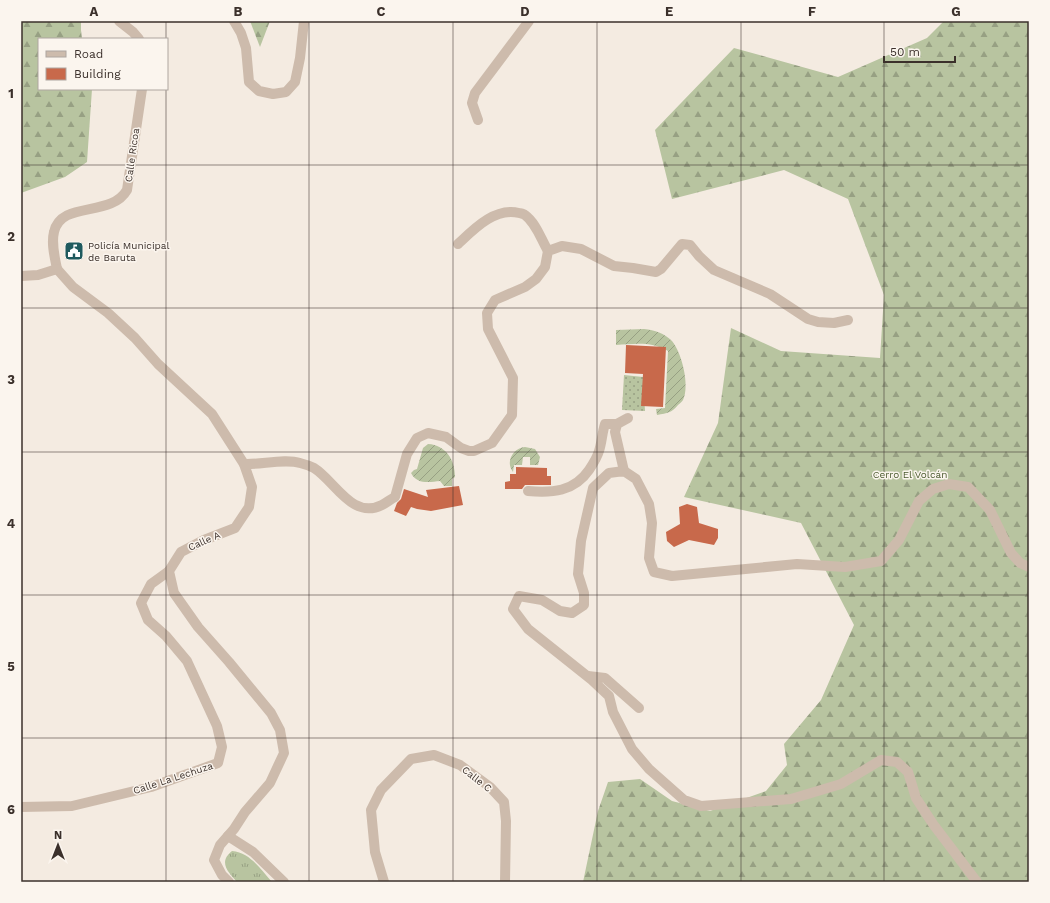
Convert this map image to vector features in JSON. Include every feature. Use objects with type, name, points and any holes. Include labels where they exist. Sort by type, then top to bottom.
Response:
[{"type":"street","points":[[120,21],[138,38]]},
{"type":"street","points":[[234,21],[241,33],[246,48],[250,82],[259,91],[273,94],[286,92],[294,82],[300,58],[304,21]]},
{"type":"street","points":[[478,120],[472,103],[475,93],[529,21]]},
{"type":"street","name":"Calle Ricoa","points":[[57,269],[53,244],[54,232],[58,221],[67,215],[108,205],[123,197],[127,190],[142,90]]},
{"type":"street","points":[[244,464],[297,462],[313,468],[330,482],[346,499],[355,505],[368,508],[381,506],[395,496],[407,454],[417,438],[428,433],[446,437],[461,448],[469,451],[474,451],[492,443],[512,415],[513,378],[488,329],[487,313],[495,300],[525,287],[536,279],[545,267],[548,251],[539,232],[524,214],[512,211],[496,214],[477,226],[458,244]]},
{"type":"street","points":[[548,251],[562,246],[581,249],[614,266],[656,272],[661,269],[682,244],[687,244],[690,245],[714,270],[770,294],[808,319],[818,322],[834,323],[848,320]]},
{"type":"street","points":[[21,276],[38,275],[57,269]]},
{"type":"street","name":"Calle A","points":[[57,269],[73,287],[108,313],[135,338],[158,364],[212,414],[244,464],[252,488],[250,507],[235,528],[204,540],[181,552],[169,571]]},
{"type":"street","points":[[528,491],[540,492],[562,490],[575,485],[586,475],[595,461],[599,451],[601,436],[605,424],[617,424],[628,418]]},
{"type":"street","points":[[617,424],[614,432],[624,471]]},
{"type":"street","points":[[977,882],[933,824],[916,798],[908,772],[897,762],[881,760],[841,784],[791,799],[701,806],[684,800],[649,770],[632,749],[613,712],[609,696],[588,676],[528,629],[514,609],[519,596],[542,600],[560,611],[572,613],[584,605],[584,593],[578,574],[581,541],[593,488],[609,473],[624,471],[636,479],[649,504],[652,523],[649,558],[654,572],[672,576],[797,564],[845,567],[881,561],[899,540],[918,501],[933,489],[949,484],[968,488],[990,510],[1011,553],[1020,563],[1029,567]]},
{"type":"street","points":[[169,571],[174,592],[194,621],[272,713],[280,730],[284,753],[270,783],[245,812],[220,845],[214,860],[222,875],[229,882]]},
{"type":"street","name":"Calle La Lechuza","points":[[21,807],[72,806],[151,787],[218,763],[222,747],[217,726],[187,661],[166,636],[148,620],[141,604],[151,584],[169,571]]},
{"type":"street","points":[[588,676],[605,678],[639,708]]},
{"type":"street","name":"Calle C","points":[[384,882],[374,852],[371,810],[381,790],[411,759],[434,755],[460,765],[490,787],[504,802],[506,821],[505,882]]},
{"type":"street","points":[[228,836],[253,852],[284,882]]},
{"type":"green space","points":[[21,21],[81,21],[82,38],[38,38],[38,90],[92,90],[87,162],[65,177],[21,193]]},
{"type":"green space","points":[[250,21],[270,21],[260,47]]},
{"type":"green space","name":"Cerro El Volcán","points":[[944,21],[1029,21],[1029,882],[583,882],[598,811],[608,782],[640,779],[672,801],[710,811],[766,791],[787,765],[784,744],[821,700],[854,625],[801,523],[684,497],[718,423],[731,328],[781,351],[880,358],[884,295],[848,199],[784,170],[672,199],[655,130],[734,48],[838,77],[927,38]]},
{"type":"green space","points":[[644,329],[659,332],[669,338],[676,346],[682,361],[686,387],[685,394],[683,400],[673,410],[667,413],[657,415],[656,409],[665,408],[668,351],[649,344],[616,345],[616,330]]},
{"type":"green space","points":[[624,375],[643,377],[645,411],[622,410]]},
{"type":"green space","points":[[428,444],[440,447],[451,459],[455,471],[455,477],[452,479],[452,486],[444,486],[440,481],[420,481],[411,473],[417,469],[423,448]]},
{"type":"green space","points":[[525,447],[535,449],[540,457],[538,465],[530,465],[530,457],[523,457],[522,465],[514,465],[513,472],[510,460],[517,450]]},
{"type":"green space","points":[[232,851],[239,852],[250,858],[272,882],[237,882],[228,871],[225,863],[228,855]]},
{"type":"building","points":[[626,345],[666,347],[663,407],[641,406],[643,374],[625,373]]},
{"type":"building","points":[[516,467],[547,468],[547,476],[551,476],[551,485],[525,485],[522,489],[505,489],[505,482],[510,481],[510,474],[516,474]]},
{"type":"building","points":[[459,486],[463,505],[431,511],[411,507],[406,516],[394,511],[397,503],[401,499],[404,489],[428,497],[426,490]]},
{"type":"building","points":[[687,504],[697,507],[699,523],[718,529],[718,538],[714,545],[689,540],[674,547],[667,541],[666,532],[680,524],[679,507]]},
{"type":"place","name":"Policía Municipal de Baruta","points":[[74,251]]}]
